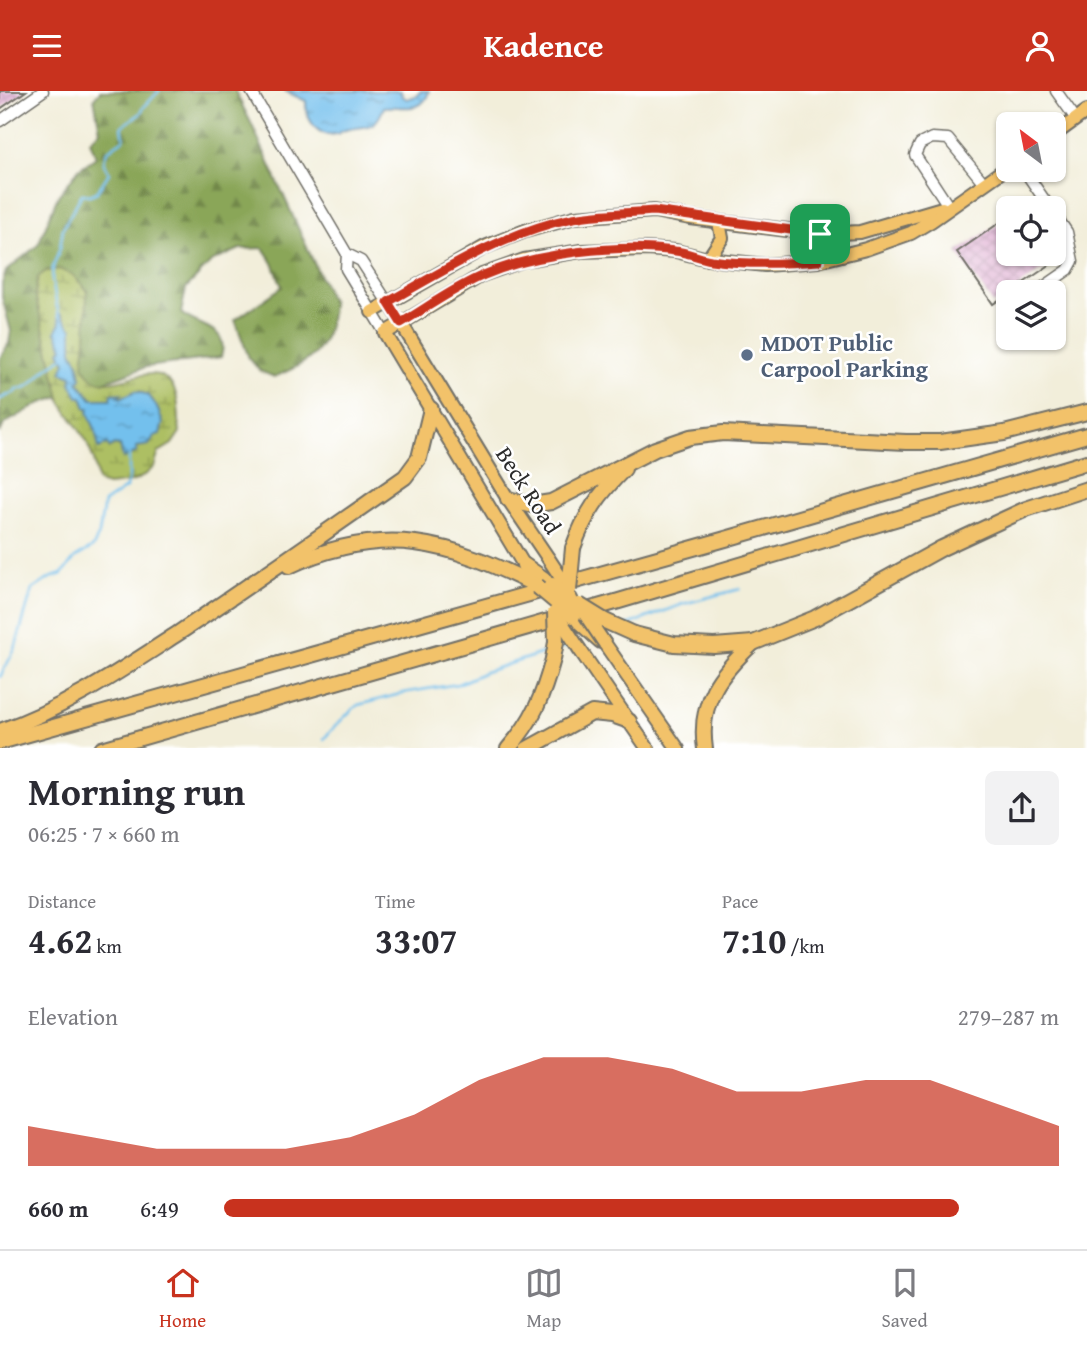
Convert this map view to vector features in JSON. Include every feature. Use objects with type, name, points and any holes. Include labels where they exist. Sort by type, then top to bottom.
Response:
[{"type":"highway","points":[[0,731],[34,719],[99,685],[244,590],[405,477],[419,458],[432,409]]},
{"type":"highway","points":[[508,499],[532,505],[551,502],[655,449],[690,437],[723,433],[940,442],[1004,433],[1087,412]]},
{"type":"highway","points":[[0,742],[1087,435]]},
{"type":"highway","points":[[580,650],[573,602],[573,548],[582,524],[601,492],[624,469],[655,449]]},
{"type":"highway","points":[[102,748],[619,601],[1087,461]]},
{"type":"highway","points":[[244,590],[308,557],[344,546],[390,541],[430,544],[466,554],[506,570],[537,586],[554,599],[573,602],[634,634],[674,644],[714,646],[753,643],[815,618],[954,542],[1026,509],[1087,489]]},
{"type":"highway","points":[[508,748],[529,724],[545,687],[553,659],[556,642],[554,599],[548,558]]},
{"type":"highway","points":[[523,565],[554,599]]},
{"type":"highway","points":[[573,602],[605,644]]},
{"type":"highway","points":[[705,748],[704,710],[713,688],[753,643]]},
{"type":"highway","points":[[527,748],[592,713],[612,715],[629,721]]},
{"type":"main road","points":[[1066,126],[1087,111]]},
{"type":"main road","points":[[384,333],[482,275],[524,260],[581,251],[646,249],[676,251],[708,260],[765,265],[818,261],[866,249],[911,233],[996,175]]},
{"type":"main road","points":[[372,312],[485,247],[525,231],[575,217],[654,211],[820,234],[860,232],[949,207]]},
{"type":"main road","points":[[708,260],[722,239],[719,222]]},
{"type":"main road","points":[[818,261],[814,243],[820,234]]},
{"type":"main road","name":"Beck Road","points":[[401,323],[573,602]]},
{"type":"main road","name":"Beck Road","points":[[384,333],[537,586]]},
{"type":"main road","points":[[554,599],[580,650],[648,748]]},
{"type":"main road","points":[[605,644],[678,748]]},
{"type":"street","points":[[0,121],[43,91]]},
{"type":"street","name":"Beck Road","points":[[251,91],[347,254],[361,261],[401,323]]},
{"type":"street","points":[[1056,91],[1076,119]]},
{"type":"street","points":[[949,207],[915,155],[920,144],[932,138],[948,139],[984,183]]},
{"type":"street","points":[[1054,280],[1068,270],[1073,261],[1066,231]]},
{"type":"street","name":"Beck Road","points":[[347,254],[346,269],[384,333]]},
{"type":"green space","points":[[100,91],[235,91],[332,303],[327,331],[317,351],[300,365],[274,377],[260,371],[249,358],[235,320],[282,287],[273,263],[263,248],[240,249],[211,262],[186,288],[181,313],[217,333],[223,347],[221,357],[146,367],[39,404],[4,424],[0,433],[0,358],[9,343],[11,331],[2,297],[2,284],[6,271],[38,245],[58,196],[79,169],[96,157],[90,141],[100,131],[94,98]]},
{"type":"green space","points":[[59,269],[72,274],[87,290],[83,365],[91,377],[111,382],[154,374],[163,377],[174,389],[180,432],[172,444],[159,452],[154,467],[132,482],[108,485],[98,482],[94,460],[86,440],[61,402],[35,294],[38,277],[46,271]],"holes":[[[58,313],[62,314],[72,331],[72,351],[81,377],[78,382],[92,399],[111,399],[123,393],[118,397],[121,398],[140,391],[152,399],[157,434],[136,446],[137,451],[122,450],[113,445],[110,448],[110,445],[98,441],[89,409],[73,376],[62,372],[66,362],[60,351],[63,348],[56,331],[61,323]]]},
{"type":"water","points":[[285,91],[401,91],[402,96],[407,99],[421,91],[429,91],[417,106],[384,107],[377,121],[369,126],[328,134],[322,133],[313,125],[307,113],[306,101]]},
{"type":"water","points":[[60,313],[72,329],[72,351],[78,362],[81,378],[78,382],[92,399],[111,399],[112,394],[123,393],[118,396],[121,398],[135,391],[141,392],[154,402],[163,423],[160,434],[154,436],[149,445],[136,447],[137,452],[123,458],[120,446],[113,445],[110,448],[107,444],[99,448],[88,413],[89,408],[86,408],[82,397],[78,397],[71,383],[72,376],[61,372],[66,362],[60,351],[63,348],[56,331],[60,323]]},
{"type":"building","points":[[0,91],[26,91],[0,109]]},
{"type":"building","points":[[996,225],[996,266],[1048,266],[1028,280],[996,280],[996,302],[993,304],[957,252]]},
{"type":"waterway","points":[[59,316],[52,280],[63,228],[82,194],[97,192],[109,173],[104,159],[110,149],[124,139],[122,126],[140,114],[159,91]]},
{"type":"waterway","points":[[0,399],[16,389],[30,385],[66,355]]},
{"type":"waterway","points":[[0,677],[15,649],[32,590],[50,578],[62,574],[75,558],[93,547],[99,534],[104,503],[126,488],[129,454]]},
{"type":"waterway","points":[[628,625],[683,604],[740,589]]},
{"type":"waterway","points":[[559,649],[573,646]]},
{"type":"waterway","points":[[324,739],[358,705],[408,692],[458,684],[549,651]]},
{"type":"place","name":"MDOT Public Carpool Parking","points":[[747,355]]},
{"type":"route","points":[[654,211],[820,234],[814,243],[818,261],[765,265],[708,260],[676,251],[581,251],[524,260],[482,275],[401,323],[388,302],[485,247],[525,231],[575,217],[654,211]]}]
